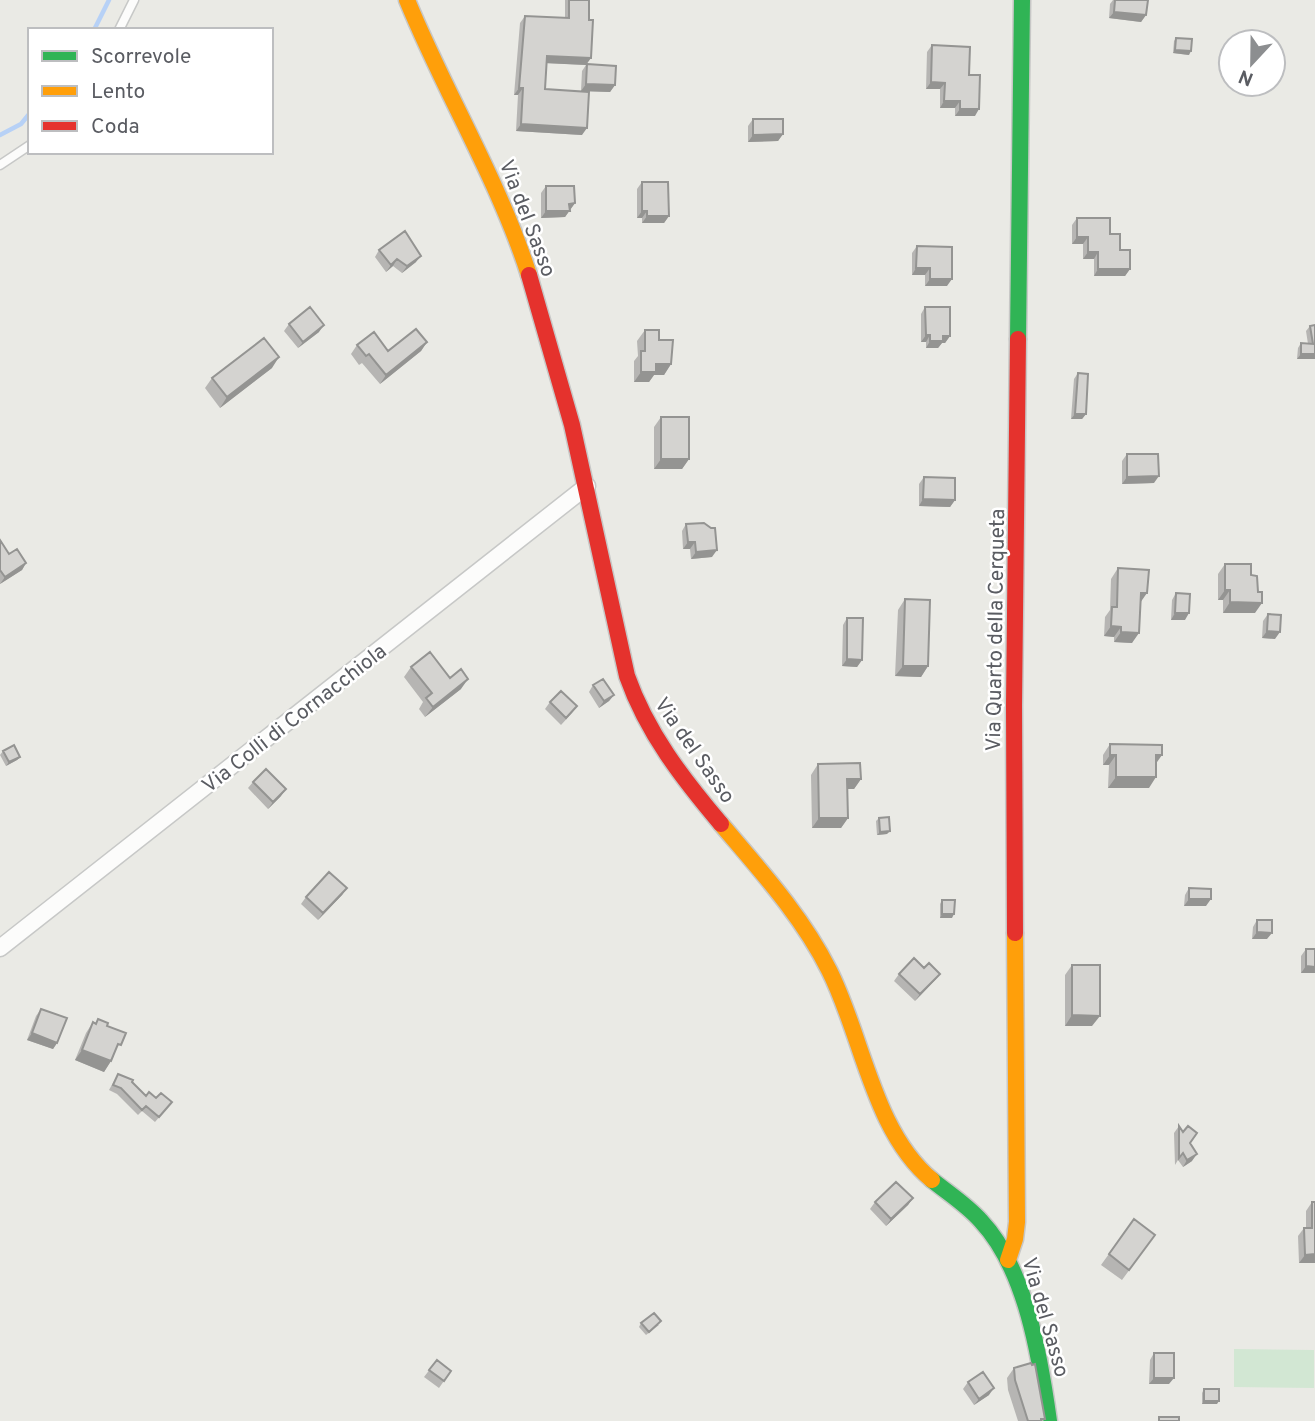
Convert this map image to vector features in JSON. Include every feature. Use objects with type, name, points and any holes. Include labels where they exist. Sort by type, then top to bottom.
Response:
[{"type":"street","name":"Via del Sasso","points":[[407,0],[426,47],[482,156],[513,226],[549,341],[587,486],[626,671],[641,713],[682,773],[815,944],[841,996],[877,1096],[904,1151],[919,1168],[983,1222],[996,1237],[1008,1260],[1035,1347],[1049,1421]]},
{"type":"street","name":"Via Quarto della Cerqueta","points":[[1008,1260],[1016,1239],[1017,1222],[1014,705],[1022,0]]},
{"type":"street","name":"Via Colli di Cornacchiola","points":[[0,948],[587,486]]},
{"type":"lane","points":[[120,28],[134,0]]},
{"type":"lane","points":[[0,166],[28,146]]},
{"type":"green space","points":[[1234,1349],[1314,1350],[1314,1388],[1234,1387]]},
{"type":"building","points":[[569,0],[589,0],[589,20],[593,20],[591,58],[547,56],[545,89],[589,92],[587,128],[521,124],[523,88],[519,88],[525,16],[569,18]]},
{"type":"building","points":[[1115,0],[1148,0],[1146,15],[1114,12]]},
{"type":"building","points":[[1176,38],[1192,39],[1191,51],[1175,50]]},
{"type":"building","points":[[932,45],[970,47],[969,75],[980,75],[979,109],[960,109],[960,101],[944,101],[945,83],[931,82]]},
{"type":"building","points":[[587,64],[616,66],[615,85],[586,84]]},
{"type":"building","points":[[753,119],[783,119],[783,134],[753,135]]},
{"type":"building","points":[[642,182],[668,182],[669,216],[647,216],[647,211],[642,211]]},
{"type":"building","points":[[546,186],[574,186],[575,203],[569,204],[570,211],[546,211]]},
{"type":"building","points":[[1077,218],[1110,218],[1110,234],[1120,234],[1120,250],[1130,250],[1130,269],[1098,269],[1098,252],[1088,252],[1088,237],[1077,237]]},
{"type":"building","points":[[405,231],[421,256],[407,266],[397,259],[391,265],[379,250]]},
{"type":"building","points":[[917,246],[952,247],[952,279],[930,279],[930,268],[916,268]]},
{"type":"building","points":[[310,307],[324,325],[303,342],[289,324]]},
{"type":"building","points":[[925,307],[950,307],[950,336],[943,336],[943,341],[930,341],[930,335],[926,335]]},
{"type":"building","points":[[1315,325],[1315,354],[1301,354],[1301,343],[1313,344],[1310,326]]},
{"type":"building","points":[[416,329],[427,342],[386,375],[369,354],[366,356],[357,345],[374,332],[388,351]]},
{"type":"building","points":[[645,330],[659,330],[659,340],[673,340],[671,364],[656,364],[656,372],[641,372]]},
{"type":"building","points":[[264,338],[279,357],[227,397],[212,378]]},
{"type":"building","points":[[1078,373],[1088,374],[1086,414],[1075,414]]},
{"type":"building","points":[[661,417],[689,417],[689,459],[661,459]]},
{"type":"building","points":[[1127,454],[1158,454],[1159,476],[1127,477]]},
{"type":"building","points":[[924,477],[955,478],[955,500],[923,499]]},
{"type":"building","points":[[704,523],[715,528],[717,550],[696,552],[695,542],[688,542],[686,524]]},
{"type":"building","points":[[0,540],[9,554],[17,549],[26,563],[5,577],[0,570]]},
{"type":"building","points":[[1225,564],[1251,564],[1251,575],[1257,576],[1258,592],[1262,592],[1262,603],[1230,602],[1230,590],[1225,590]]},
{"type":"building","points":[[1118,568],[1149,570],[1147,593],[1141,593],[1139,633],[1121,632],[1121,627],[1111,626],[1112,607],[1117,607]]},
{"type":"building","points":[[1176,593],[1190,594],[1189,613],[1175,613]]},
{"type":"building","points":[[905,599],[930,600],[928,666],[903,666]]},
{"type":"building","points":[[1268,614],[1281,615],[1280,632],[1267,631]]},
{"type":"building","points":[[847,618],[863,618],[862,660],[847,659]]},
{"type":"building","points":[[430,652],[450,678],[461,669],[468,679],[433,707],[426,698],[432,693],[411,667]]},
{"type":"building","points":[[603,679],[614,695],[604,701],[593,685]]},
{"type":"building","points":[[561,691],[577,706],[566,718],[550,702]]},
{"type":"building","points":[[1110,744],[1162,745],[1162,755],[1156,755],[1156,777],[1116,777],[1116,755],[1110,755]]},
{"type":"building","points":[[14,745],[20,757],[9,762],[3,751]]},
{"type":"building","points":[[860,763],[861,779],[847,779],[848,818],[819,818],[818,764]]},
{"type":"building","points":[[266,769],[286,789],[273,802],[253,782]]},
{"type":"building","points":[[889,817],[890,831],[880,832],[879,818]]},
{"type":"building","points":[[329,872],[347,888],[323,913],[306,897]]},
{"type":"building","points":[[1189,888],[1211,889],[1211,899],[1189,899]]},
{"type":"building","points":[[942,900],[955,900],[954,914],[942,914]]},
{"type":"building","points":[[1257,920],[1272,920],[1272,933],[1257,932]]},
{"type":"building","points":[[1306,949],[1315,949],[1315,967],[1306,966]]},
{"type":"building","points":[[914,958],[924,968],[929,963],[940,974],[920,994],[899,974]]},
{"type":"building","points":[[1072,965],[1100,965],[1100,1016],[1072,1015]]},
{"type":"building","points":[[41,1009],[67,1018],[57,1043],[32,1033]]},
{"type":"building","points":[[98,1019],[108,1023],[107,1026],[126,1033],[111,1061],[82,1050],[93,1022],[96,1024]]},
{"type":"building","points":[[118,1074],[133,1080],[146,1096],[149,1092],[156,1098],[161,1093],[172,1102],[159,1117],[146,1106],[142,1110],[121,1088],[113,1085]]},
{"type":"building","points":[[1179,1126],[1183,1132],[1188,1126],[1197,1133],[1190,1143],[1197,1154],[1187,1160],[1183,1153],[1179,1158]]},
{"type":"building","points":[[896,1182],[913,1198],[891,1219],[875,1202]]},
{"type":"building","points":[[1312,1202],[1315,1202],[1315,1254],[1305,1255],[1304,1228],[1312,1228]]},
{"type":"building","points":[[1134,1219],[1155,1235],[1129,1270],[1109,1254]]},
{"type":"building","points":[[654,1313],[661,1321],[649,1332],[641,1323]]},
{"type":"building","points":[[1154,1353],[1174,1353],[1174,1378],[1154,1378]]},
{"type":"building","points":[[437,1360],[451,1371],[444,1381],[429,1370]]},
{"type":"building","points":[[1035,1364],[1045,1419],[1041,1421],[1028,1421],[1015,1380],[1014,1368]]},
{"type":"building","points":[[983,1372],[994,1388],[979,1399],[968,1382]]},
{"type":"building","points":[[1204,1389],[1219,1389],[1219,1401],[1204,1401]]},
{"type":"building","points":[[1159,1417],[1179,1417],[1179,1421],[1159,1421]]},
{"type":"waterway","points":[[95,28],[109,0]]},
{"type":"waterway","points":[[0,135],[21,124],[28,115]]},
{"type":"traffic: fast","points":[[1018,339],[1022,0]]},
{"type":"traffic: fast","points":[[932,1180],[964,1204],[981,1221],[1009,1264],[1020,1288],[1035,1342],[1049,1421]]},
{"type":"traffic: slow","points":[[407,0],[487,170],[529,275]]},
{"type":"traffic: slow","points":[[721,824],[780,894],[818,950],[841,996],[882,1110],[912,1160],[932,1180]]},
{"type":"traffic: slow","points":[[1008,1260],[1017,1222],[1015,933]]},
{"type":"traffic: jam","points":[[529,275],[572,425],[627,676],[645,717],[667,754],[721,824]]},
{"type":"traffic: jam","points":[[1015,933],[1014,705],[1018,339]]}]
